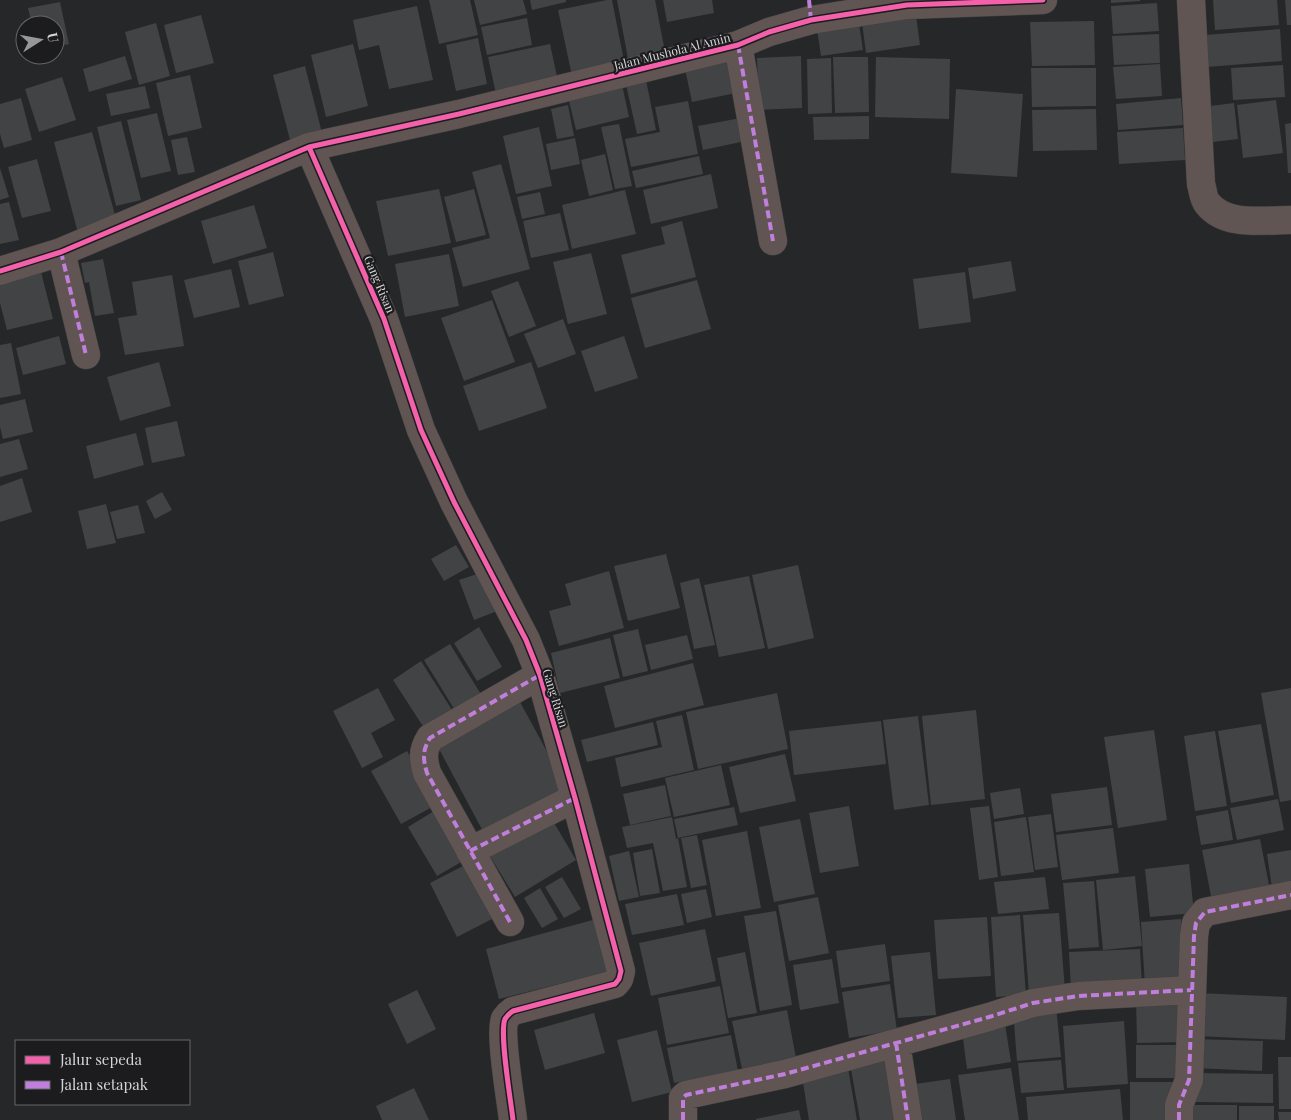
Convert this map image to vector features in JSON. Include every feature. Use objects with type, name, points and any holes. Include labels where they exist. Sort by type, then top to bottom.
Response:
[{"type":"street","name":"Jalan Mushola Al Amin","points":[[0,271],[62,252],[309,147],[459,114],[738,44],[770,32],[811,10],[1043,0]]},
{"type":"street","points":[[1191,0],[1201,184],[1206,202],[1220,216],[1236,220],[1291,220]]},
{"type":"street","points":[[738,44],[773,241]]},
{"type":"street","name":"Gang Risan","points":[[309,147],[384,319],[421,430],[454,502],[526,640],[540,675],[621,971],[619,979],[615,984],[513,1011],[506,1017],[504,1040],[513,1120]]},
{"type":"street","points":[[62,252],[86,356]]},
{"type":"street","points":[[510,922],[428,773],[424,761],[424,748],[430,738],[540,675]]},
{"type":"street","points":[[470,851],[575,798]]},
{"type":"street","points":[[1179,1120],[1179,1105],[1189,1080],[1191,990],[1196,924],[1205,912],[1291,895]]},
{"type":"street","points":[[683,1120],[683,1098],[686,1095],[785,1074],[1033,1002],[1078,996],[1191,990]]},
{"type":"street","points":[[896,1043],[908,1120]]},
{"type":"building","points":[[429,0],[470,0],[478,35],[439,44]]},
{"type":"building","points":[[474,0],[523,0],[527,14],[480,25]]},
{"type":"building","points":[[530,0],[566,0],[566,2],[532,10]]},
{"type":"building","points":[[612,0],[625,66],[572,76],[558,10]]},
{"type":"building","points":[[617,0],[655,0],[666,57],[629,64]]},
{"type":"building","points":[[663,0],[712,0],[714,13],[667,22]]},
{"type":"building","points":[[1111,0],[1140,0],[1140,1],[1111,3]]},
{"type":"building","points":[[1213,0],[1277,0],[1279,25],[1215,30]]},
{"type":"building","points":[[1285,0],[1291,0],[1291,25],[1287,25]]},
{"type":"building","points":[[60,2],[63,15],[30,15],[28,8]]},
{"type":"building","points":[[1157,3],[1159,31],[1113,34],[1111,6]]},
{"type":"building","points":[[417,6],[433,80],[389,89],[379,45],[359,50],[353,20]]},
{"type":"building","points":[[915,8],[920,45],[866,53],[861,15]]},
{"type":"building","points":[[201,15],[214,63],[176,73],[164,25]]},
{"type":"building","points":[[858,17],[863,50],[821,56],[816,23]]},
{"type":"building","points":[[527,18],[532,45],[487,55],[481,27]]},
{"type":"building","points":[[1094,21],[1095,65],[1032,66],[1030,22]]},
{"type":"building","points":[[156,23],[170,76],[139,85],[125,32]]},
{"type":"building","points":[[65,25],[69,44],[65,45]]},
{"type":"building","points":[[1280,29],[1282,61],[1207,67],[1205,35]]},
{"type":"building","points":[[1159,34],[1160,63],[1114,65],[1112,36]]},
{"type":"building","points":[[478,38],[487,84],[456,91],[446,45]]},
{"type":"building","points":[[353,44],[368,106],[326,117],[311,55]]},
{"type":"building","points":[[550,44],[558,81],[496,94],[488,57]]},
{"type":"building","points":[[125,56],[132,79],[89,92],[83,69]]},
{"type":"building","points":[[801,56],[802,108],[759,110],[757,58]]},
{"type":"building","points":[[833,57],[868,57],[869,112],[835,113]]},
{"type":"building","points":[[876,57],[950,59],[949,119],[875,117]]},
{"type":"building","points":[[831,58],[832,113],[808,114],[807,59]]},
{"type":"building","points":[[734,60],[741,92],[692,102],[685,69]]},
{"type":"building","points":[[1160,64],[1162,96],[1116,99],[1113,67]]},
{"type":"building","points":[[1283,65],[1285,97],[1233,100],[1231,68]]},
{"type":"building","points":[[305,66],[322,133],[290,140],[273,75]]},
{"type":"building","points":[[1031,68],[1096,68],[1096,106],[1032,107]]},
{"type":"building","points":[[190,75],[202,128],[168,136],[156,83]]},
{"type":"building","points":[[645,75],[656,130],[637,134],[625,80]]},
{"type":"building","points":[[62,77],[76,120],[39,132],[25,89]]},
{"type":"building","points":[[621,80],[629,117],[576,130],[567,93]]},
{"type":"building","points":[[145,86],[150,108],[111,116],[106,94]]},
{"type":"building","points":[[956,89],[1023,94],[1017,177],[951,173]]},
{"type":"building","points":[[21,98],[32,140],[4,148],[0,134],[0,104]]},
{"type":"building","points":[[1181,98],[1183,125],[1118,130],[1116,104]]},
{"type":"building","points":[[1276,100],[1283,153],[1243,158],[1237,105]]},
{"type":"building","points":[[688,101],[698,154],[631,167],[625,139],[660,132],[655,107]]},
{"type":"building","points":[[1234,103],[1238,139],[1213,142],[1210,106]]},
{"type":"building","points":[[568,105],[574,136],[557,139],[551,109]]},
{"type":"building","points":[[1096,109],[1097,150],[1033,151],[1032,110]]},
{"type":"building","points":[[157,113],[171,171],[141,178],[127,120]]},
{"type":"building","points":[[869,116],[869,139],[814,140],[813,117]]},
{"type":"building","points":[[746,117],[750,140],[703,150],[698,126]]},
{"type":"building","points":[[121,121],[141,200],[116,206],[97,127]]},
{"type":"building","points":[[1291,123],[1291,173],[1288,173],[1285,124]]},
{"type":"building","points":[[619,124],[632,186],[615,189],[601,127]]},
{"type":"building","points":[[539,127],[552,186],[516,194],[503,136]]},
{"type":"building","points":[[1183,128],[1185,160],[1119,164],[1117,132]]},
{"type":"building","points":[[92,132],[117,222],[78,233],[54,142]]},
{"type":"building","points":[[187,137],[195,172],[178,175],[171,140]]},
{"type":"building","points":[[575,138],[580,164],[551,170],[546,144]]},
{"type":"building","points":[[605,154],[613,190],[589,196],[581,160]]},
{"type":"building","points":[[699,156],[703,174],[636,188],[632,171]]},
{"type":"building","points":[[37,159],[51,211],[22,218],[8,167]]},
{"type":"building","points":[[501,164],[530,269],[463,287],[452,248],[490,238],[472,172]]},
{"type":"building","points":[[0,168],[9,197],[0,200]]},
{"type":"building","points":[[711,174],[718,208],[651,224],[643,190]]},
{"type":"building","points":[[439,189],[451,243],[388,256],[376,201]]},
{"type":"building","points":[[474,189],[486,235],[456,242],[444,197]]},
{"type":"building","points":[[625,190],[636,234],[572,249],[562,205]]},
{"type":"building","points":[[540,192],[545,214],[522,219],[517,197]]},
{"type":"building","points":[[9,202],[19,240],[0,244],[0,204]]},
{"type":"building","points":[[254,205],[267,248],[213,264],[201,221]]},
{"type":"building","points":[[560,213],[569,250],[531,258],[523,221]]},
{"type":"building","points":[[682,221],[696,277],[631,294],[621,255],[665,244],[661,227]]},
{"type":"building","points":[[273,252],[284,296],[249,305],[238,261]]},
{"type":"building","points":[[591,253],[607,314],[568,324],[553,262]]},
{"type":"building","points":[[449,254],[459,306],[405,317],[395,264]]},
{"type":"building","points":[[103,259],[114,313],[95,316],[89,282],[85,283],[81,263]]},
{"type":"building","points":[[1011,261],[1016,291],[973,299],[968,268]]},
{"type":"building","points":[[40,268],[53,319],[7,330],[0,303],[0,278]]},
{"type":"building","points":[[231,269],[240,307],[194,318],[184,280]]},
{"type":"building","points":[[965,272],[971,322],[919,329],[913,279]]},
{"type":"building","points":[[172,275],[184,346],[125,355],[118,318],[137,315],[132,282]]},
{"type":"building","points":[[697,280],[711,329],[645,348],[631,298]]},
{"type":"building","points":[[518,281],[536,326],[509,337],[491,291]]},
{"type":"building","points":[[492,300],[515,362],[464,381],[441,318]]},
{"type":"building","points":[[563,319],[576,354],[538,368],[524,334]]},
{"type":"building","points":[[59,336],[66,364],[23,375],[16,348]]},
{"type":"building","points":[[624,336],[638,378],[595,392],[581,351]]},
{"type":"building","points":[[11,343],[21,394],[0,398],[0,345]]},
{"type":"building","points":[[159,362],[171,406],[120,421],[107,377]]},
{"type":"building","points":[[531,362],[547,408],[479,431],[463,386]]},
{"type":"building","points":[[25,399],[33,432],[3,439],[0,427],[0,405]]},
{"type":"building","points":[[177,421],[185,456],[152,463],[145,428]]},
{"type":"building","points":[[136,433],[144,465],[94,479],[86,446]]},
{"type":"building","points":[[19,439],[28,469],[0,477],[0,444]]},
{"type":"building","points":[[22,478],[32,512],[0,522],[0,486]]},
{"type":"building","points":[[162,492],[172,510],[155,519],[146,501]]},
{"type":"building","points":[[106,504],[116,543],[87,549],[78,511]]},
{"type":"building","points":[[138,505],[145,533],[117,539],[110,512]]},
{"type":"building","points":[[456,545],[469,567],[444,581],[431,559]]},
{"type":"building","points":[[666,554],[680,608],[628,621],[614,566]]},
{"type":"building","points":[[798,565],[814,638],[768,649],[752,575]]},
{"type":"building","points":[[486,571],[500,610],[474,620],[459,580]]},
{"type":"building","points":[[609,571],[624,628],[559,646],[549,611],[571,605],[565,584]]},
{"type":"building","points":[[749,576],[765,648],[719,657],[704,585]]},
{"type":"building","points":[[699,578],[715,645],[694,649],[680,583]]},
{"type":"building","points":[[479,627],[502,667],[477,681],[454,643]]},
{"type":"building","points":[[638,629],[648,671],[623,677],[613,635]]},
{"type":"building","points":[[687,635],[693,659],[651,670],[645,645]]},
{"type":"building","points":[[610,638],[620,678],[560,693],[551,653]]},
{"type":"building","points":[[450,644],[482,696],[456,712],[424,660]]},
{"type":"building","points":[[421,661],[454,713],[426,731],[393,680]]},
{"type":"building","points":[[693,663],[704,705],[615,728],[604,686]]},
{"type":"building","points":[[378,688],[395,720],[371,733],[383,757],[362,768],[333,711]]},
{"type":"building","points":[[1291,688],[1291,800],[1280,802],[1261,693]]},
{"type":"building","points":[[777,693],[788,749],[698,769],[686,712]]},
{"type":"building","points":[[520,702],[569,792],[486,837],[438,747]]},
{"type":"building","points":[[976,710],[985,799],[931,805],[922,716]]},
{"type":"building","points":[[682,715],[694,770],[621,787],[615,758],[662,747],[656,721]]},
{"type":"building","points":[[918,716],[929,805],[894,810],[883,720]]},
{"type":"building","points":[[881,721],[886,764],[794,775],[789,731]]},
{"type":"building","points":[[653,722],[658,745],[587,762],[581,740]]},
{"type":"building","points":[[1261,724],[1274,795],[1231,803],[1218,731]]},
{"type":"building","points":[[1154,730],[1167,820],[1118,828],[1104,737]]},
{"type":"building","points":[[1215,731],[1227,806],[1195,811],[1184,736]]},
{"type":"building","points":[[407,751],[436,805],[401,824],[371,771]]},
{"type":"building","points":[[785,754],[796,801],[740,813],[729,767]]},
{"type":"building","points":[[721,765],[730,805],[674,817],[665,778]]},
{"type":"building","points":[[665,785],[671,816],[630,825],[623,794]]},
{"type":"building","points":[[1107,787],[1112,825],[1056,832],[1051,794]]},
{"type":"building","points":[[1020,788],[1024,814],[994,819],[990,793]]},
{"type":"building","points":[[1278,799],[1284,830],[1237,840],[1230,808]]},
{"type":"building","points":[[849,806],[859,866],[820,873],[809,813]]},
{"type":"building","points":[[989,806],[998,877],[979,880],[970,808]]},
{"type":"building","points":[[734,807],[738,825],[678,838],[674,819]]},
{"type":"building","points":[[1228,810],[1233,840],[1201,845],[1196,816]]},
{"type":"building","points":[[434,811],[463,861],[437,876],[408,827]]},
{"type":"building","points":[[1051,814],[1058,867],[1035,870],[1028,817]]},
{"type":"building","points":[[550,816],[576,860],[515,897],[488,853]]},
{"type":"building","points":[[672,817],[687,887],[663,891],[653,843],[627,848],[622,827]]},
{"type":"building","points":[[1026,817],[1034,872],[1001,876],[994,822]]},
{"type":"building","points":[[800,819],[815,894],[774,902],[759,827]]},
{"type":"building","points":[[1113,828],[1119,873],[1062,880],[1056,835]]},
{"type":"building","points":[[747,831],[761,908],[716,916],[702,840]]},
{"type":"building","points":[[697,835],[707,885],[691,888],[681,838]]},
{"type":"building","points":[[1260,839],[1270,890],[1212,901],[1202,850]]},
{"type":"building","points":[[652,849],[660,893],[640,896],[633,853]]},
{"type":"building","points":[[1291,850],[1291,885],[1272,888],[1267,854]]},
{"type":"building","points":[[629,851],[639,897],[619,901],[609,856]]},
{"type":"building","points":[[467,864],[494,918],[457,937],[430,883]]},
{"type":"building","points":[[1189,864],[1194,913],[1150,917],[1145,869]]},
{"type":"building","points":[[1135,876],[1142,946],[1103,950],[1096,880]]},
{"type":"building","points":[[562,877],[581,909],[564,918],[545,887]]},
{"type":"building","points":[[1045,877],[1049,909],[998,914],[994,882]]},
{"type":"building","points":[[1094,881],[1099,947],[1069,949],[1063,883]]},
{"type":"building","points":[[540,888],[558,919],[542,928],[524,898]]},
{"type":"building","points":[[706,889],[712,917],[687,923],[681,894]]},
{"type":"building","points":[[677,894],[684,925],[632,935],[625,904]]},
{"type":"building","points":[[818,897],[829,953],[789,961],[778,905]]},
{"type":"building","points":[[776,911],[792,1005],[760,1011],[744,916]]},
{"type":"building","points":[[1059,913],[1065,991],[1029,994],[1023,915]]},
{"type":"building","points":[[1020,915],[1026,995],[996,997],[991,917]]},
{"type":"building","points":[[987,917],[991,976],[938,979],[934,920]]},
{"type":"building","points":[[600,918],[614,970],[499,999],[486,949]]},
{"type":"building","points":[[1181,919],[1185,983],[1145,986],[1141,922]]},
{"type":"building","points":[[705,929],[716,981],[651,996],[639,943]]},
{"type":"building","points":[[885,944],[890,981],[841,988],[836,951]]},
{"type":"building","points":[[1140,949],[1142,986],[1071,990],[1069,952]]},
{"type":"building","points":[[745,952],[757,1013],[728,1018],[717,958]]},
{"type":"building","points":[[930,952],[936,1015],[898,1018],[891,956]]},
{"type":"building","points":[[832,959],[839,1003],[800,1010],[793,965]]},
{"type":"building","points":[[890,984],[897,1030],[849,1038],[842,992]]},
{"type":"building","points":[[720,986],[729,1033],[667,1045],[658,998]]},
{"type":"building","points":[[417,990],[436,1029],[407,1044],[388,1004]]},
{"type":"building","points":[[1197,993],[1287,997],[1285,1040],[1196,1036]]},
{"type":"building","points":[[1136,997],[1185,997],[1186,1042],[1137,1043]]},
{"type":"building","points":[[1056,1006],[1061,1057],[1017,1061],[1013,1010]]},
{"type":"building","points":[[787,1010],[796,1058],[742,1069],[732,1021]]},
{"type":"building","points":[[594,1013],[605,1053],[545,1070],[534,1030]]},
{"type":"building","points":[[1124,1021],[1128,1084],[1067,1088],[1063,1026]]},
{"type":"building","points":[[1005,1024],[1011,1062],[967,1069],[962,1031]]},
{"type":"building","points":[[657,1030],[672,1092],[632,1102],[617,1040]]},
{"type":"building","points":[[731,1035],[738,1071],[674,1083],[667,1048]]},
{"type":"building","points":[[1194,1039],[1263,1041],[1262,1071],[1193,1068]]},
{"type":"building","points":[[1136,1045],[1186,1045],[1186,1078],[1136,1078]]},
{"type":"building","points":[[895,1056],[906,1120],[860,1120],[850,1064]]},
{"type":"building","points":[[1278,1057],[1291,1057],[1291,1109],[1279,1109]]},
{"type":"building","points":[[1061,1060],[1064,1090],[1021,1093],[1018,1063]]},
{"type":"building","points":[[848,1068],[857,1120],[809,1120],[802,1076]]},
{"type":"building","points":[[1011,1068],[1019,1120],[965,1120],[958,1075]]},
{"type":"building","points":[[1194,1073],[1273,1074],[1273,1103],[1194,1102]]},
{"type":"building","points":[[950,1079],[956,1120],[913,1120],[908,1085]]},
{"type":"building","points":[[1130,1082],[1175,1082],[1175,1120],[1130,1120]]},
{"type":"building","points":[[414,1088],[429,1120],[382,1120],[376,1106]]},
{"type":"building","points":[[1120,1089],[1123,1120],[1028,1120],[1026,1097]]},
{"type":"building","points":[[1183,1105],[1237,1105],[1237,1120],[1183,1120]]},
{"type":"building","points":[[1239,1106],[1274,1106],[1274,1120],[1239,1120]]},
{"type":"building","points":[[799,1110],[801,1120],[756,1120],[756,1119]]},
{"type":"building","points":[[1278,1112],[1291,1112],[1291,1120],[1279,1120]]},
{"type":"marked path","points":[[809,0],[811,20]]},
{"type":"marked path","points":[[738,45],[773,241]]},
{"type":"marked path","points":[[61,252],[86,355]]},
{"type":"marked path","points":[[510,922],[427,773],[424,751],[430,738],[540,675]]},
{"type":"marked path","points":[[470,851],[575,798]]},
{"type":"marked path","points":[[1179,1120],[1179,1105],[1189,1080],[1196,923],[1205,912],[1291,895]]},
{"type":"marked path","points":[[683,1120],[683,1098],[686,1095],[785,1074],[1033,1003],[1078,996],[1191,990]]},
{"type":"marked path","points":[[896,1043],[908,1120]]},
{"type":"cycle path","points":[[0,271],[61,252],[309,147],[459,114],[738,45],[769,32],[811,20],[907,5],[1043,0]]},
{"type":"cycle path","points":[[309,147],[384,319],[421,430],[454,502],[526,640],[540,675],[621,971],[619,979],[615,984],[513,1011],[505,1019],[504,1052],[513,1120]]}]
